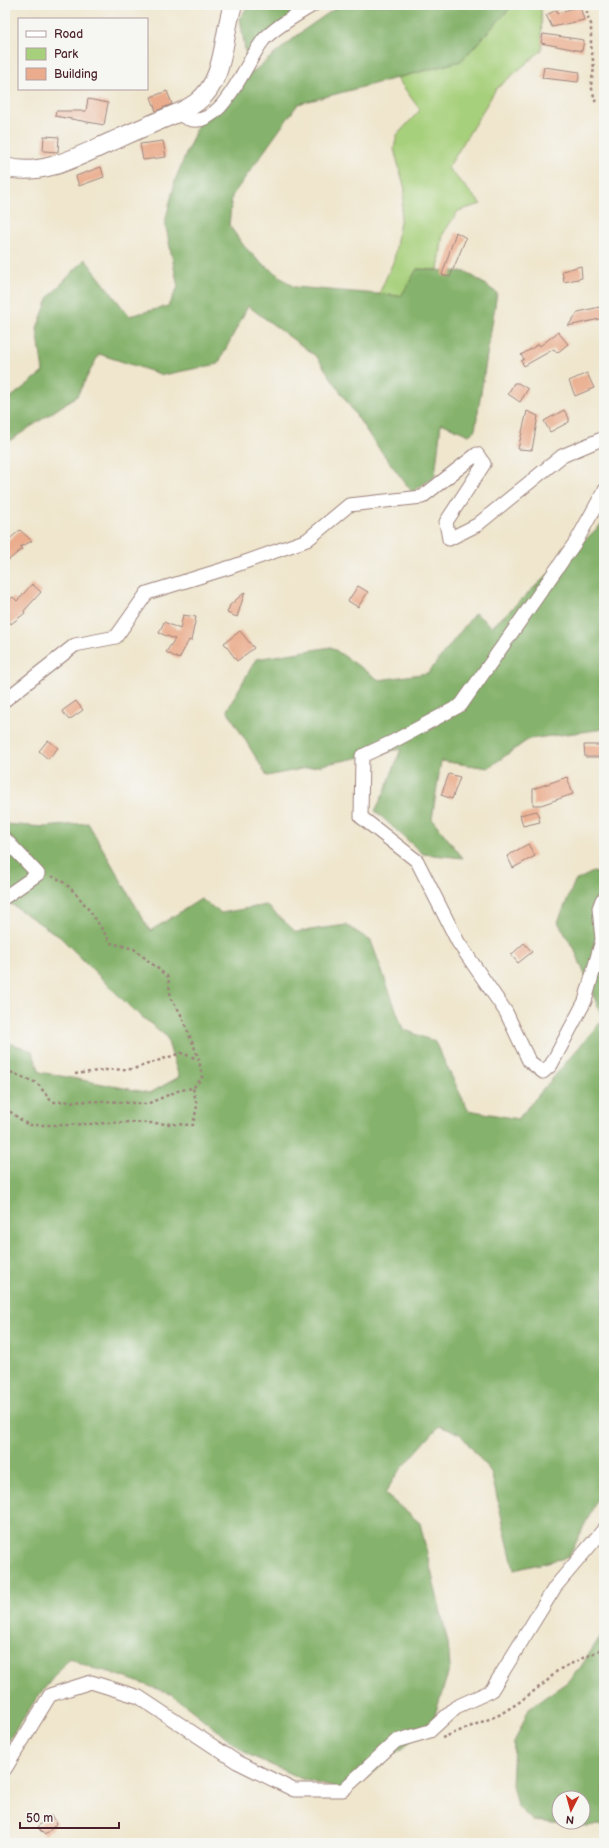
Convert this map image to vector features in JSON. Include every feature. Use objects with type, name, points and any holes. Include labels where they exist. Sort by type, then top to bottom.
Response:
[{"type":"main road","points":[[7,171],[41,168],[75,158],[180,112],[197,102],[209,89],[217,72],[233,5]]},
{"type":"street","points":[[180,112],[184,117],[196,120],[200,120],[212,112],[225,101],[237,85],[265,38],[283,24],[313,5]]},
{"type":"street","points":[[5,700],[75,645],[116,637],[147,593],[231,567],[307,540],[349,505],[422,497],[477,454],[484,464],[446,522],[449,539],[476,525],[562,456],[604,438]]},
{"type":"street","points":[[604,491],[577,540],[461,705],[392,742],[362,756],[361,817],[417,861],[458,942],[506,1012],[529,1061],[543,1072],[551,1065],[585,1002],[602,940],[599,908],[602,900],[604,900]]},
{"type":"street","points":[[5,839],[38,874],[5,897]]},
{"type":"street","points":[[5,1769],[50,1695],[91,1682],[139,1697],[237,1762],[294,1790],[343,1790],[396,1741],[430,1730],[456,1708],[491,1692],[555,1587],[604,1529]]},
{"type":"path","points":[[587,5],[587,15],[591,24],[591,45],[594,68],[591,85],[596,104]]},
{"type":"path","points":[[5,1070],[37,1083],[52,1102],[105,1101],[147,1104],[180,1090],[193,1088],[202,1078],[199,1059],[180,1012],[171,999],[168,977],[134,950],[111,943],[87,907],[58,877],[38,874]]},
{"type":"path","points":[[75,1074],[105,1070],[133,1069],[181,1053],[199,1059]]},
{"type":"path","points":[[5,1108],[28,1125],[130,1122],[193,1125],[197,1106],[193,1088]]},
{"type":"path","points":[[439,1740],[499,1715],[529,1695],[546,1682],[558,1670],[604,1648]]},
{"type":"green space","points":[[249,5],[308,5],[246,56],[240,18]]},
{"type":"green space","points":[[340,5],[513,5],[461,61],[298,104],[232,196],[229,225],[244,246],[259,261],[294,287],[401,296],[417,269],[467,272],[497,293],[475,430],[469,435],[441,423],[435,476],[412,492],[372,439],[317,357],[248,306],[218,364],[163,375],[99,354],[77,396],[5,444],[5,402],[43,372],[37,328],[49,297],[85,259],[129,316],[168,306],[178,287],[165,222],[176,178],[200,120],[249,75],[304,30]]},
{"type":"green space","points":[[513,5],[541,5],[542,50],[496,89],[448,168],[481,204],[458,211],[443,234],[438,270],[417,269],[402,296],[379,294],[394,260],[405,189],[394,149],[397,135],[420,110],[397,78],[461,61]]},
{"type":"green space","points":[[604,522],[604,729],[529,739],[488,768],[441,761],[432,819],[463,858],[423,854],[375,811],[385,791],[401,749],[267,776],[227,710],[256,659],[331,647],[379,680],[428,673],[475,613],[492,627]]},
{"type":"green space","points":[[88,823],[150,931],[201,899],[221,913],[266,905],[296,932],[346,925],[371,941],[403,1029],[435,1042],[468,1110],[518,1119],[603,1019],[576,953],[558,922],[575,881],[593,872],[604,874],[604,1485],[569,1557],[514,1570],[491,1472],[460,1434],[439,1426],[396,1475],[385,1494],[420,1523],[448,1643],[450,1667],[430,1731],[414,1738],[361,1783],[343,1790],[302,1779],[249,1755],[171,1694],[110,1672],[92,1668],[69,1658],[36,1699],[5,1746],[5,1041],[32,1051],[40,1072],[150,1093],[179,1077],[166,1036],[131,1008],[60,937],[5,900],[5,824],[45,827]]},
{"type":"green space","points":[[604,1631],[604,1825],[591,1826],[591,1790],[551,1790],[551,1823],[533,1821],[517,1806],[512,1785],[514,1743],[529,1708],[566,1683],[580,1668]]},
{"type":"building","points":[[580,6],[584,20],[552,27],[546,15],[557,10],[558,13]]},
{"type":"building","points":[[543,34],[584,40],[582,51],[541,43]]},
{"type":"building","points":[[544,67],[580,72],[578,82],[542,78]]},
{"type":"building","points":[[167,91],[172,104],[156,111],[151,97]]},
{"type":"building","points":[[88,99],[108,103],[104,125],[55,116],[56,111],[86,111]]},
{"type":"building","points":[[44,136],[59,137],[58,152],[43,151]]},
{"type":"building","points":[[163,141],[166,157],[143,160],[140,144]]},
{"type":"building","points":[[101,167],[104,177],[79,186],[76,176]]},
{"type":"building","points":[[456,232],[466,238],[450,277],[442,275]]},
{"type":"building","points":[[581,266],[582,278],[564,282],[562,271]]},
{"type":"building","points":[[604,306],[604,318],[568,326],[578,312]]},
{"type":"building","points":[[558,332],[568,344],[557,353],[554,349],[524,366],[521,361],[524,359],[521,355],[539,344],[540,346]]},
{"type":"building","points":[[587,373],[594,388],[575,396],[569,381]]},
{"type":"building","points":[[514,383],[518,383],[528,389],[520,402],[508,394]]},
{"type":"building","points":[[564,410],[569,418],[569,422],[550,432],[544,421]]},
{"type":"building","points":[[527,411],[538,416],[532,450],[518,449]]},
{"type":"building","points":[[20,530],[32,541],[20,547],[22,549],[5,563],[5,543]]},
{"type":"building","points":[[32,584],[41,592],[24,611],[25,613],[11,624],[10,622],[5,625],[5,603],[13,597],[17,601]]},
{"type":"building","points":[[358,586],[368,592],[358,607],[348,601]]},
{"type":"building","points":[[245,592],[237,617],[227,613],[230,605]]},
{"type":"building","points":[[183,615],[196,617],[191,641],[189,640],[179,659],[166,652],[175,639],[159,633],[164,622],[180,629]]},
{"type":"building","points":[[240,631],[254,648],[237,661],[224,643]]},
{"type":"building","points":[[76,701],[83,710],[69,720],[62,711]]},
{"type":"building","points":[[48,740],[58,748],[48,759],[39,751]]},
{"type":"building","points":[[584,745],[604,745],[604,757],[585,757]]},
{"type":"building","points":[[449,774],[460,777],[452,799],[441,795]]},
{"type":"building","points":[[567,777],[573,794],[541,805],[533,805],[533,789]]},
{"type":"building","points":[[537,811],[540,822],[523,826],[520,815]]},
{"type":"building","points":[[528,844],[535,856],[513,868],[507,856]]},
{"type":"building","points":[[524,943],[532,952],[518,963],[511,955]]},
{"type":"building","points":[[50,1815],[57,1823],[45,1835],[37,1827]]}]
